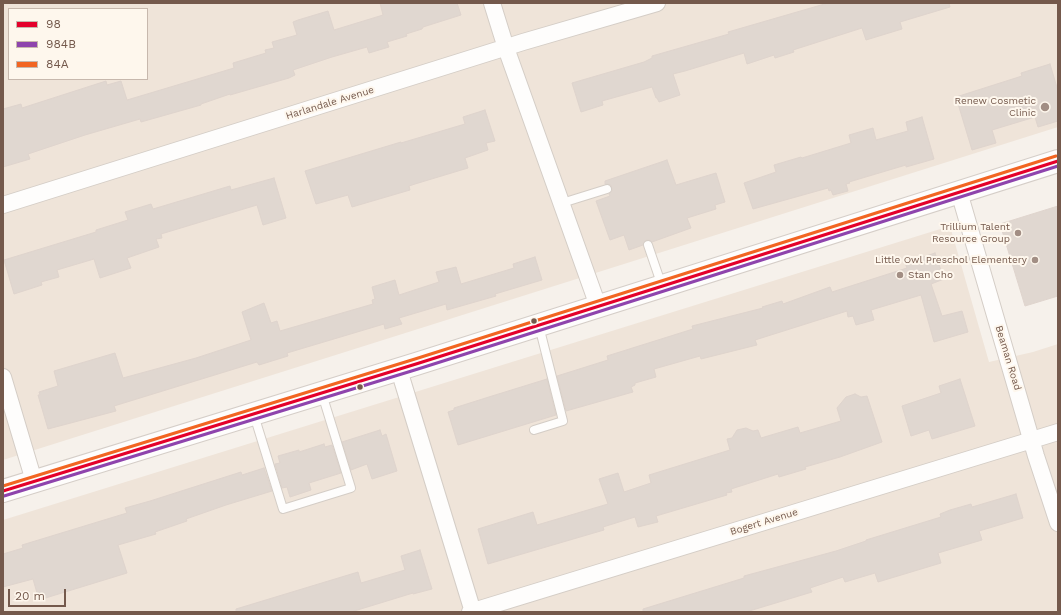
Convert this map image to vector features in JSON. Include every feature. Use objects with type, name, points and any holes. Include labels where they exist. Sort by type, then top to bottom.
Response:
[{"type":"main road","points":[[3,490],[399,370],[1058,161]]},
{"type":"street","points":[[492,3],[506,48],[598,306]]},
{"type":"street","name":"Harlandale Avenue","points":[[3,205],[506,48],[657,3]]},
{"type":"street","name":"Beaman Road","points":[[959,192],[1033,440],[1036,456],[1058,523]]},
{"type":"street","points":[[399,370],[472,612]]},
{"type":"street","points":[[3,377],[34,481]]},
{"type":"street","name":"Bogert Avenue","points":[[472,612],[1058,432]]},
{"type":"lane","points":[[562,203],[607,189]]},
{"type":"lane","points":[[648,245],[662,286]]},
{"type":"lane","points":[[534,430],[563,420],[539,325]]},
{"type":"lane","points":[[254,414],[283,509],[351,488],[321,393]]},
{"type":"shaded area","points":[[3,3],[1058,3],[1058,127],[3,460]]},
{"type":"shaded area","points":[[950,226],[989,362],[1033,352],[1058,344],[1058,612],[3,612],[3,520]]},
{"type":"building","points":[[380,3],[457,3],[461,15],[423,27],[422,29],[406,34],[407,36],[387,42],[389,47],[369,53],[367,47],[332,57],[293,70],[295,75],[289,78],[230,94],[201,105],[141,122],[140,119],[85,135],[28,154],[30,159],[3,167],[3,109],[21,104],[22,108],[106,81],[107,85],[121,81],[127,100],[234,68],[233,63],[266,53],[265,50],[274,48],[272,42],[297,35],[293,22],[298,20],[328,11],[334,30],[383,15]]},
{"type":"building","points":[[828,3],[949,3],[950,7],[900,22],[902,29],[866,40],[862,28],[793,50],[794,52],[775,58],[774,55],[747,64],[744,53],[673,74],[680,95],[659,102],[652,87],[602,101],[603,105],[581,112],[572,83],[644,62],[652,58],[652,56],[729,34],[728,32]]},
{"type":"building","points":[[1050,64],[1058,91],[1058,121],[1038,127],[1035,117],[992,130],[996,143],[972,150],[956,97],[1022,76],[1021,73]]},
{"type":"building","points":[[485,110],[495,141],[486,143],[488,150],[465,158],[468,168],[409,186],[410,190],[352,207],[348,195],[316,204],[305,171],[465,124],[463,117]]},
{"type":"building","points":[[922,117],[934,159],[906,167],[906,165],[849,182],[850,183],[846,184],[848,191],[833,195],[831,190],[829,191],[828,188],[753,209],[744,183],[776,172],[774,165],[851,143],[849,135],[873,128],[876,140],[908,131],[906,122]]},
{"type":"building","points":[[667,160],[676,185],[716,173],[725,202],[715,205],[716,209],[687,218],[691,228],[652,242],[646,240],[643,245],[629,250],[624,235],[610,240],[596,201],[610,196],[609,194],[612,191],[611,185],[605,184],[605,181]]},
{"type":"building","points":[[274,178],[286,218],[263,225],[257,205],[161,234],[162,238],[156,239],[159,247],[127,258],[131,268],[100,278],[94,259],[57,270],[59,277],[41,282],[42,285],[14,294],[4,260],[96,232],[96,230],[128,220],[125,212],[151,204],[153,209],[230,186],[231,190]]},
{"type":"building","name":"Little Owl Preschol Elementery","points":[[1058,206],[1058,296],[1025,306],[1000,224]]},
{"type":"building","points":[[935,253],[944,279],[931,284],[942,316],[962,311],[968,332],[934,342],[921,295],[871,310],[874,320],[856,325],[853,316],[848,317],[847,311],[755,340],[757,345],[701,359],[700,356],[654,369],[656,377],[635,383],[635,385],[631,387],[633,392],[566,411],[557,376],[608,360],[607,356],[693,329],[692,326],[763,308],[762,307],[782,301],[783,304],[830,287],[832,292],[907,268],[905,263]]},
{"type":"building","points":[[535,257],[542,280],[495,294],[496,296],[447,310],[446,304],[399,318],[402,324],[385,329],[384,324],[287,353],[288,356],[259,365],[257,362],[114,406],[116,411],[48,429],[38,395],[40,395],[39,392],[58,386],[54,371],[115,353],[123,378],[196,358],[251,340],[242,312],[264,303],[271,323],[277,321],[280,331],[373,304],[372,300],[375,299],[372,287],[395,280],[399,295],[439,282],[436,272],[456,267],[461,284],[514,268],[513,264]]},
{"type":"building","points":[[547,379],[556,415],[458,445],[448,412],[454,410],[454,408]]},
{"type":"building","points":[[960,379],[975,426],[932,439],[929,430],[911,436],[902,406],[941,393],[939,386]]},
{"type":"building","points":[[855,394],[861,397],[867,396],[882,442],[840,457],[805,467],[806,469],[779,477],[778,474],[731,489],[732,492],[726,493],[727,495],[656,516],[658,522],[638,527],[635,517],[603,527],[604,530],[488,564],[478,529],[533,512],[537,525],[608,504],[599,479],[618,473],[624,492],[651,483],[649,475],[730,450],[727,439],[732,438],[737,430],[746,428],[753,431],[758,430],[761,438],[798,427],[800,433],[841,421],[837,408],[846,397]]},
{"type":"building","points":[[380,430],[382,436],[386,434],[397,471],[372,479],[367,464],[351,470],[342,442]]},
{"type":"building","points":[[324,444],[325,447],[332,445],[341,473],[309,483],[311,490],[290,497],[287,487],[282,488],[275,464],[280,463],[278,456],[299,450],[299,452]]},
{"type":"building","points":[[264,468],[272,491],[186,519],[187,521],[155,532],[156,534],[118,545],[127,573],[39,600],[33,579],[3,587],[3,554],[23,548],[22,545],[127,513],[125,508],[241,472],[242,475]]},
{"type":"building","points":[[1016,494],[1023,518],[979,531],[982,540],[938,553],[941,563],[878,582],[875,573],[845,582],[843,577],[810,588],[812,592],[746,612],[643,612],[643,609],[744,578],[744,576],[836,551],[866,540],[941,517],[940,514],[950,510],[971,504],[972,507]]},
{"type":"building","points":[[420,550],[432,589],[413,593],[351,612],[236,612],[236,609],[358,572],[361,583],[405,570],[401,556]]},
{"type":"transit line","name":"84A","points":[[3,486],[415,359],[1056,156]]},
{"type":"transit line","name":"98","points":[[3,491],[416,364],[1058,161]]},
{"type":"transit line","name":"984B","points":[[4,496],[418,369],[1058,166]]},
{"type":"place","name":"Renew Cosmetic Clinic","points":[[1045,107]]},
{"type":"place","name":"Trillium Talent Resource Group","points":[[1018,233]]},
{"type":"place","name":"Little Owl Preschol Elementery","points":[[1035,260]]},
{"type":"place","name":"Stan Cho","points":[[900,275]]}]
